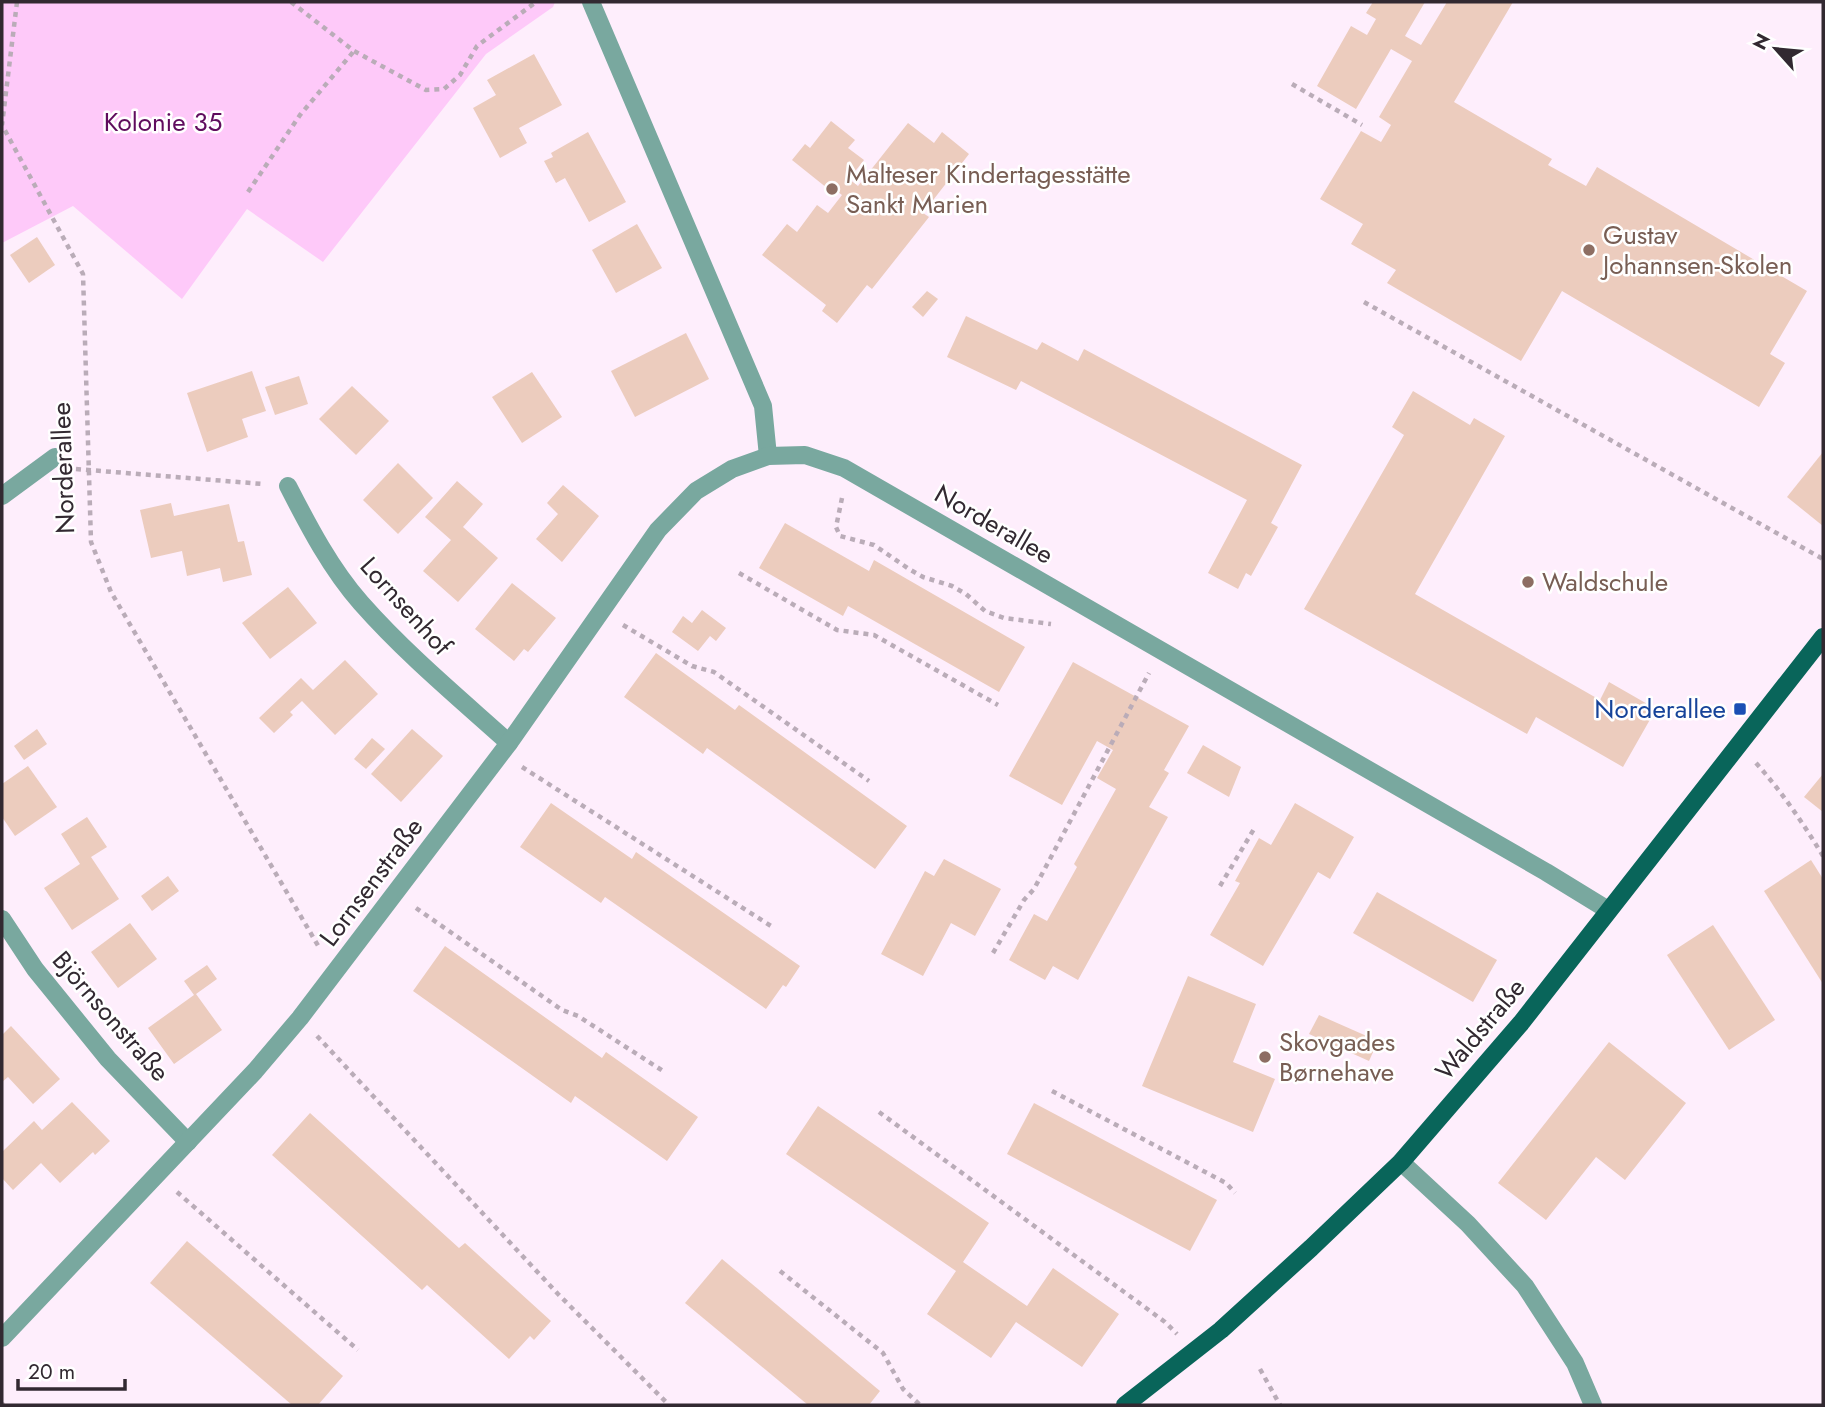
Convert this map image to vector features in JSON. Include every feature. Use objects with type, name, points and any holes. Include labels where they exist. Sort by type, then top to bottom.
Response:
[{"type":"main road","name":"Waldstraße","points":[[1125,1405],[1194,1352],[1311,1248],[1401,1161],[1521,1023],[1823,637]]},
{"type":"street","points":[[591,2],[763,406],[768,456]]},
{"type":"street","name":"Norderallee","points":[[768,456],[805,456],[844,468],[1608,910]]},
{"type":"street","name":"Lornsenstraße","points":[[2,1338],[255,1071],[335,974],[509,743],[658,530],[696,491],[732,469],[768,456]]},
{"type":"street","points":[[2,496],[55,457]]},
{"type":"street","name":"Lornsenhof","points":[[288,486],[316,540],[360,602],[435,677],[509,743]]},
{"type":"street","name":"Björnsonstraße","points":[[2,919],[35,970],[108,1059],[188,1142]]},
{"type":"street","points":[[1401,1161],[1468,1224],[1525,1286],[1575,1363],[1593,1405]]},
{"type":"path","name":"Norderallee","points":[[17,2],[2,125],[83,274],[91,542],[111,592],[335,974]]},
{"type":"path","points":[[291,2],[354,51],[426,90],[444,89],[460,75],[477,46],[528,4],[537,2]]},
{"type":"path","points":[[248,192],[300,115],[354,51]]},
{"type":"path","points":[[1292,84],[1362,125]]},
{"type":"path","points":[[1364,302],[1823,559]]},
{"type":"path","points":[[88,470],[288,486]]},
{"type":"path","points":[[853,474],[838,512],[836,527],[840,536],[874,545],[916,573],[959,590],[985,611],[1004,618],[1051,624]]},
{"type":"path","points":[[739,573],[837,630],[874,635],[998,705]]},
{"type":"path","points":[[631,631],[692,666],[714,672],[869,781]]},
{"type":"path","points":[[993,953],[1034,888],[1161,651]]},
{"type":"path","points":[[524,768],[771,926]]},
{"type":"path","points":[[1776,785],[1823,856]]},
{"type":"path","points":[[1220,886],[1254,830]]},
{"type":"path","points":[[425,914],[562,1010],[578,1016],[663,1071]]},
{"type":"path","points":[[300,1017],[558,1294],[669,1405]]},
{"type":"path","points":[[1052,1091],[1226,1183],[1235,1193]]},
{"type":"path","points":[[879,1112],[1165,1322],[1194,1352]]},
{"type":"path","points":[[185,1199],[358,1350]]},
{"type":"path","points":[[780,1271],[883,1353],[904,1389],[920,1405]]},
{"type":"path","points":[[1260,1369],[1280,1405]]},
{"type":"green space","name":"Kolonie 35","points":[[2,2],[555,2],[553,7],[486,54],[323,262],[247,209],[182,299],[73,206],[2,243]]},
{"type":"building","points":[[1373,2],[1425,2],[1405,36],[1421,45],[1447,2],[1513,2],[1454,102],[1552,159],[1548,165],[1586,186],[1597,167],[1807,291],[1770,354],[1785,363],[1759,407],[1562,291],[1521,361],[1387,283],[1396,270],[1351,244],[1363,224],[1320,199],[1361,131],[1381,142],[1391,125],[1379,117],[1412,61],[1391,49],[1356,109],[1317,86],[1351,26],[1367,35],[1376,19],[1366,13]]},
{"type":"building","points":[[534,54],[562,105],[519,128],[527,143],[500,158],[473,108],[496,95],[487,80]]},
{"type":"building","points":[[831,121],[855,140],[848,148],[864,160],[849,179],[858,186],[908,123],[934,143],[942,132],[969,154],[923,213],[929,217],[872,289],[867,285],[837,323],[822,311],[826,305],[762,255],[787,224],[797,232],[817,205],[828,213],[842,195],[829,185],[827,188],[792,160],[805,144],[810,148]]},
{"type":"building","points":[[588,132],[626,202],[589,222],[565,178],[556,183],[544,161],[553,157],[551,153]]},
{"type":"building","points":[[637,224],[662,268],[616,293],[592,250]]},
{"type":"building","points":[[37,237],[55,265],[29,283],[10,255]]},
{"type":"building","points":[[927,291],[938,299],[923,317],[912,307]]},
{"type":"building","points":[[966,316],[1037,350],[1042,342],[1078,361],[1084,349],[1302,465],[1271,523],[1278,527],[1251,576],[1246,573],[1238,589],[1208,573],[1247,500],[1021,381],[1016,390],[947,357]]},
{"type":"building","points":[[686,333],[709,379],[635,417],[611,371]]},
{"type":"building","points":[[252,371],[266,411],[242,419],[248,437],[207,452],[187,393]]},
{"type":"building","points":[[532,372],[562,417],[522,443],[492,397]]},
{"type":"building","points":[[299,376],[308,404],[275,415],[265,387]]},
{"type":"building","points":[[352,386],[389,421],[356,455],[319,419]]},
{"type":"building","points":[[1413,391],[1470,425],[1474,418],[1505,436],[1415,594],[1600,700],[1609,682],[1656,709],[1623,767],[1536,717],[1527,734],[1304,609],[1404,435],[1392,427]]},
{"type":"building","points":[[1823,452],[1823,526],[1787,497]]},
{"type":"building","points":[[398,463],[433,498],[398,534],[363,500]]},
{"type":"building","points":[[457,481],[483,504],[463,527],[498,558],[458,602],[423,571],[451,540],[425,517]]},
{"type":"building","points":[[563,485],[599,516],[562,562],[536,539],[558,514],[547,503]]},
{"type":"building","points":[[171,503],[174,516],[229,504],[238,542],[244,541],[252,575],[223,582],[220,568],[187,576],[182,551],[151,558],[140,510]]},
{"type":"building","points":[[785,523],[869,571],[874,560],[1025,647],[999,692],[848,606],[843,616],[759,568]]},
{"type":"building","points":[[512,583],[556,618],[528,652],[524,649],[514,661],[475,629]]},
{"type":"building","points":[[288,587],[317,623],[270,659],[242,623]]},
{"type":"building","points":[[702,610],[726,628],[716,641],[710,636],[698,651],[672,632],[683,616],[692,623]]},
{"type":"building","points":[[656,653],[735,710],[739,705],[907,826],[875,869],[707,748],[703,754],[624,697]]},
{"type":"building","points":[[345,660],[378,694],[335,735],[302,701],[290,712],[293,715],[274,733],[259,718],[301,678],[313,690]]},
{"type":"building","points":[[1073,662],[1189,726],[1164,770],[1169,773],[1149,807],[1168,817],[1078,980],[1053,966],[1045,980],[1009,960],[1034,914],[1047,921],[1077,867],[1074,864],[1116,789],[1097,778],[1113,750],[1097,741],[1062,805],[1009,776]]},
{"type":"building","points":[[37,729],[47,744],[24,760],[14,746]]},
{"type":"building","points":[[412,729],[443,756],[401,802],[371,774]]},
{"type":"building","points":[[372,738],[385,749],[366,769],[354,759]]},
{"type":"building","points":[[1203,745],[1241,767],[1229,797],[1187,773]]},
{"type":"building","points":[[28,766],[57,807],[15,836],[2,817],[2,784]]},
{"type":"building","points":[[1823,774],[1823,812],[1804,797]]},
{"type":"building","points":[[551,803],[632,859],[636,852],[800,966],[786,987],[783,985],[766,1009],[605,897],[601,903],[520,847]]},
{"type":"building","points":[[1295,803],[1354,837],[1330,879],[1318,872],[1263,966],[1210,935],[1240,883],[1235,881],[1259,838],[1271,845]]},
{"type":"building","points":[[87,817],[107,847],[91,857],[119,899],[72,930],[44,888],[80,864],[61,834]]},
{"type":"building","points":[[944,859],[1001,889],[975,936],[951,923],[923,976],[881,954],[925,871],[934,876]]},
{"type":"building","points":[[1811,860],[1823,879],[1823,984],[1764,891]]},
{"type":"building","points":[[168,876],[179,891],[152,911],[141,896]]},
{"type":"building","points":[[1377,892],[1497,960],[1473,1002],[1353,933]]},
{"type":"building","points":[[130,923],[157,959],[118,988],[91,952]]},
{"type":"building","points":[[1713,925],[1775,1020],[1729,1050],[1667,955]]},
{"type":"building","points":[[445,946],[602,1058],[606,1052],[698,1117],[667,1161],[575,1096],[571,1103],[413,991]]},
{"type":"building","points":[[207,965],[217,979],[196,994],[222,1030],[174,1064],[148,1028],[194,995],[184,981]]},
{"type":"building","points":[[1188,976],[1256,1004],[1233,1062],[1275,1079],[1253,1132],[1142,1086]]},
{"type":"building","points":[[1319,1015],[1378,1041],[1369,1061],[1309,1034]]},
{"type":"building","points":[[11,1026],[60,1079],[33,1104],[8,1077],[2,1082],[2,1035]]},
{"type":"building","points":[[1609,1042],[1686,1103],[1625,1180],[1596,1157],[1546,1220],[1498,1183]]},
{"type":"building","points":[[72,1102],[110,1141],[95,1155],[93,1152],[60,1183],[41,1163],[13,1190],[2,1178],[2,1152],[34,1121],[42,1130]]},
{"type":"building","points":[[1034,1103],[1217,1200],[1190,1251],[1007,1154]]},
{"type":"building","points":[[818,1106],[989,1223],[963,1262],[1027,1306],[1053,1268],[1119,1314],[1082,1367],[1016,1322],[991,1358],[927,1314],[956,1271],[786,1154]]},
{"type":"building","points":[[310,1113],[459,1248],[465,1243],[551,1321],[534,1340],[530,1336],[509,1359],[427,1285],[422,1290],[272,1155]]},
{"type":"building","points":[[187,1241],[343,1376],[318,1405],[292,1405],[150,1283]]},
{"type":"building","points":[[722,1259],[880,1391],[869,1405],[808,1405],[685,1303]]},
{"type":"place","name":"Malteser Kindertagesstätte Sankt Marien","points":[[832,189]]},
{"type":"place","name":"Gustav Johannsen-Skolen","points":[[1589,250]]},
{"type":"place","name":"Waldschule","points":[[1528,582]]},
{"type":"place","name":"Norderallee","points":[[1740,709]]},
{"type":"place","name":"Skovgades Børnehave","points":[[1265,1057]]}]
